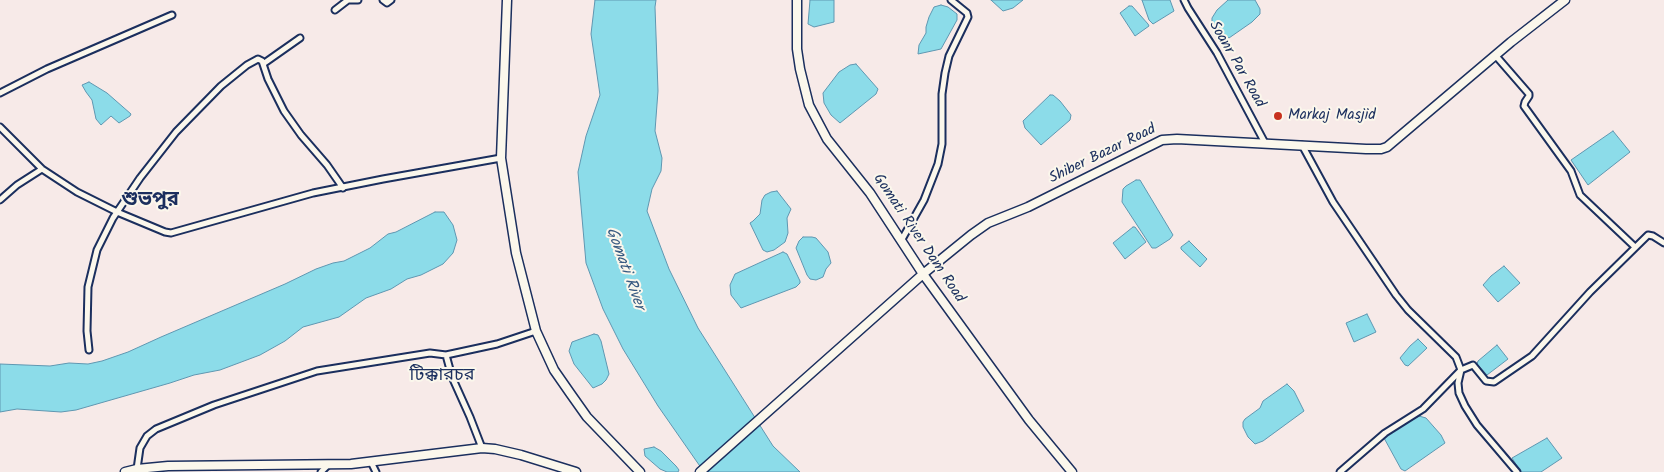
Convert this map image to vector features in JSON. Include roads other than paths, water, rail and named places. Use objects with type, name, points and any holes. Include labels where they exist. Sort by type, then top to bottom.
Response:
[{"type":"street","points":[[335,10],[349,0],[358,0]]},
{"type":"street","points":[[383,0],[388,3],[391,0]]},
{"type":"street","points":[[508,0],[501,158],[516,252],[536,330],[554,370],[570,394],[587,417],[632,468],[640,472]]},
{"type":"street","name":"Gomati River Dam Road","points":[[797,0],[797,49],[800,69],[809,105],[827,139],[870,192],[923,274],[1029,420],[1072,472]]},
{"type":"street","points":[[901,241],[924,200],[938,164],[942,144],[942,94],[945,73],[949,56],[968,17],[964,10],[951,0]]},
{"type":"street","name":"Soanr Par Road","points":[[1184,0],[1217,52],[1265,143]]},
{"type":"street","name":"Shiber Bazar Road","points":[[700,472],[923,274],[988,223],[1028,207],[1162,140],[1178,139],[1366,149],[1387,147],[1565,0]]},
{"type":"street","points":[[0,93],[47,69],[172,15]]},
{"type":"street","points":[[263,64],[300,38]]},
{"type":"street","points":[[1496,56],[1529,94],[1524,106],[1571,171],[1580,195],[1635,246]]},
{"type":"street","points":[[89,350],[87,331],[88,287],[99,244],[117,212],[140,178],[176,132],[221,86],[240,70],[258,59],[262,61],[284,111],[301,136],[327,165],[343,188]]},
{"type":"street","points":[[0,127],[42,169],[77,192],[117,212],[171,233],[281,201],[383,179],[501,158]]},
{"type":"street","points":[[1302,145],[1333,202],[1396,295],[1413,315],[1456,357],[1461,370],[1458,383],[1459,394],[1465,406],[1476,425],[1517,472]]},
{"type":"street","points":[[0,200],[17,185],[42,169]]},
{"type":"street","points":[[1340,472],[1385,433],[1423,409],[1461,370],[1473,365],[1486,381],[1497,381],[1532,356],[1590,292],[1648,235],[1664,243]]},
{"type":"street","points":[[137,469],[140,448],[147,436],[156,430],[214,405],[317,371],[430,353],[446,355],[497,344],[536,330]]},
{"type":"street","points":[[446,355],[452,377],[482,448]]},
{"type":"street","points":[[126,472],[168,466],[371,462],[482,448],[521,455],[576,472]]},
{"type":"street","points":[[371,462],[376,472]]},
{"type":"street","points":[[321,472],[328,464]]},
{"type":"water","name":"Gomati River","points":[[595,0],[656,0],[658,91],[655,131],[662,158],[661,171],[652,189],[647,211],[669,269],[698,328],[773,446],[800,472],[704,472],[658,406],[623,349],[603,309],[586,263],[578,172],[586,136],[600,95],[591,34]]},
{"type":"water","points":[[810,0],[834,0],[834,22],[814,27],[808,24]]},
{"type":"water","points":[[991,0],[1023,0],[1013,8],[1003,11]]},
{"type":"water","points":[[1142,0],[1170,0],[1174,11],[1153,24],[1149,20]]},
{"type":"water","points":[[1228,0],[1255,0],[1260,9],[1260,14],[1252,22],[1229,38],[1220,33],[1212,24],[1212,18],[1217,10]]},
{"type":"water","points":[[941,5],[948,7],[957,14],[957,20],[941,49],[918,54],[919,45],[926,33],[929,17],[934,7]]},
{"type":"water","points":[[1129,6],[1132,6],[1149,26],[1135,36],[1120,13]]},
{"type":"water","points":[[856,64],[878,89],[876,94],[840,123],[831,115],[824,103],[823,93],[839,72],[850,65]]},
{"type":"water","points":[[89,82],[107,93],[131,114],[130,116],[119,123],[111,116],[101,125],[96,119],[92,100],[82,85]]},
{"type":"water","points":[[1050,95],[1053,95],[1060,101],[1071,115],[1070,120],[1041,145],[1025,128],[1023,121]]},
{"type":"water","points":[[1613,131],[1630,152],[1588,185],[1571,160]]},
{"type":"water","points":[[1136,180],[1140,180],[1173,235],[1156,248],[1152,248],[1122,202],[1123,189]]},
{"type":"water","points":[[777,191],[791,209],[787,218],[788,233],[785,242],[774,250],[767,252],[763,250],[750,223],[760,214],[762,200],[765,195]]},
{"type":"water","points":[[435,212],[444,212],[453,225],[457,240],[453,253],[443,264],[421,275],[407,279],[391,289],[366,298],[339,317],[303,327],[285,341],[260,355],[220,370],[194,375],[76,410],[61,412],[17,409],[0,412],[0,364],[50,366],[69,363],[88,364],[128,352],[316,269],[344,261],[370,248],[388,234],[396,232]]},
{"type":"water","points":[[1135,227],[1146,242],[1125,259],[1113,243]]},
{"type":"water","points":[[803,237],[816,238],[828,252],[831,263],[823,277],[816,280],[810,279],[807,275],[796,248]]},
{"type":"water","points":[[1189,241],[1207,259],[1200,267],[1181,249]]},
{"type":"water","points":[[783,252],[787,254],[800,283],[796,287],[741,308],[731,295],[730,285],[735,274]]},
{"type":"water","points":[[1504,266],[1520,283],[1498,302],[1483,285]]},
{"type":"water","points":[[1367,314],[1376,332],[1354,342],[1346,323]]},
{"type":"water","points":[[594,334],[598,335],[601,341],[609,374],[602,384],[593,388],[574,364],[569,351],[572,342]]},
{"type":"water","points":[[1418,339],[1427,348],[1408,366],[1405,365],[1400,358]]},
{"type":"water","points":[[1497,345],[1508,359],[1487,375],[1477,364],[1478,361]]},
{"type":"water","points":[[1287,384],[1294,391],[1304,411],[1263,441],[1255,444],[1248,437],[1243,427],[1243,422],[1260,408],[1263,401]]},
{"type":"water","points":[[1419,416],[1426,418],[1441,435],[1445,443],[1405,471],[1401,469],[1384,438]]},
{"type":"water","points":[[1547,438],[1562,458],[1541,472],[1521,472],[1512,458]]},
{"type":"water","points":[[654,447],[661,451],[676,466],[679,470],[678,472],[667,472],[660,469],[645,456],[644,449]]},
{"type":"place","name":"Markaj Masjid","points":[[1278,116]]},
{"type":"district","name":"শুভপুর","points":[[150,202]]},
{"type":"district","name":"টিক্কারচর","points":[[442,377]]}]
